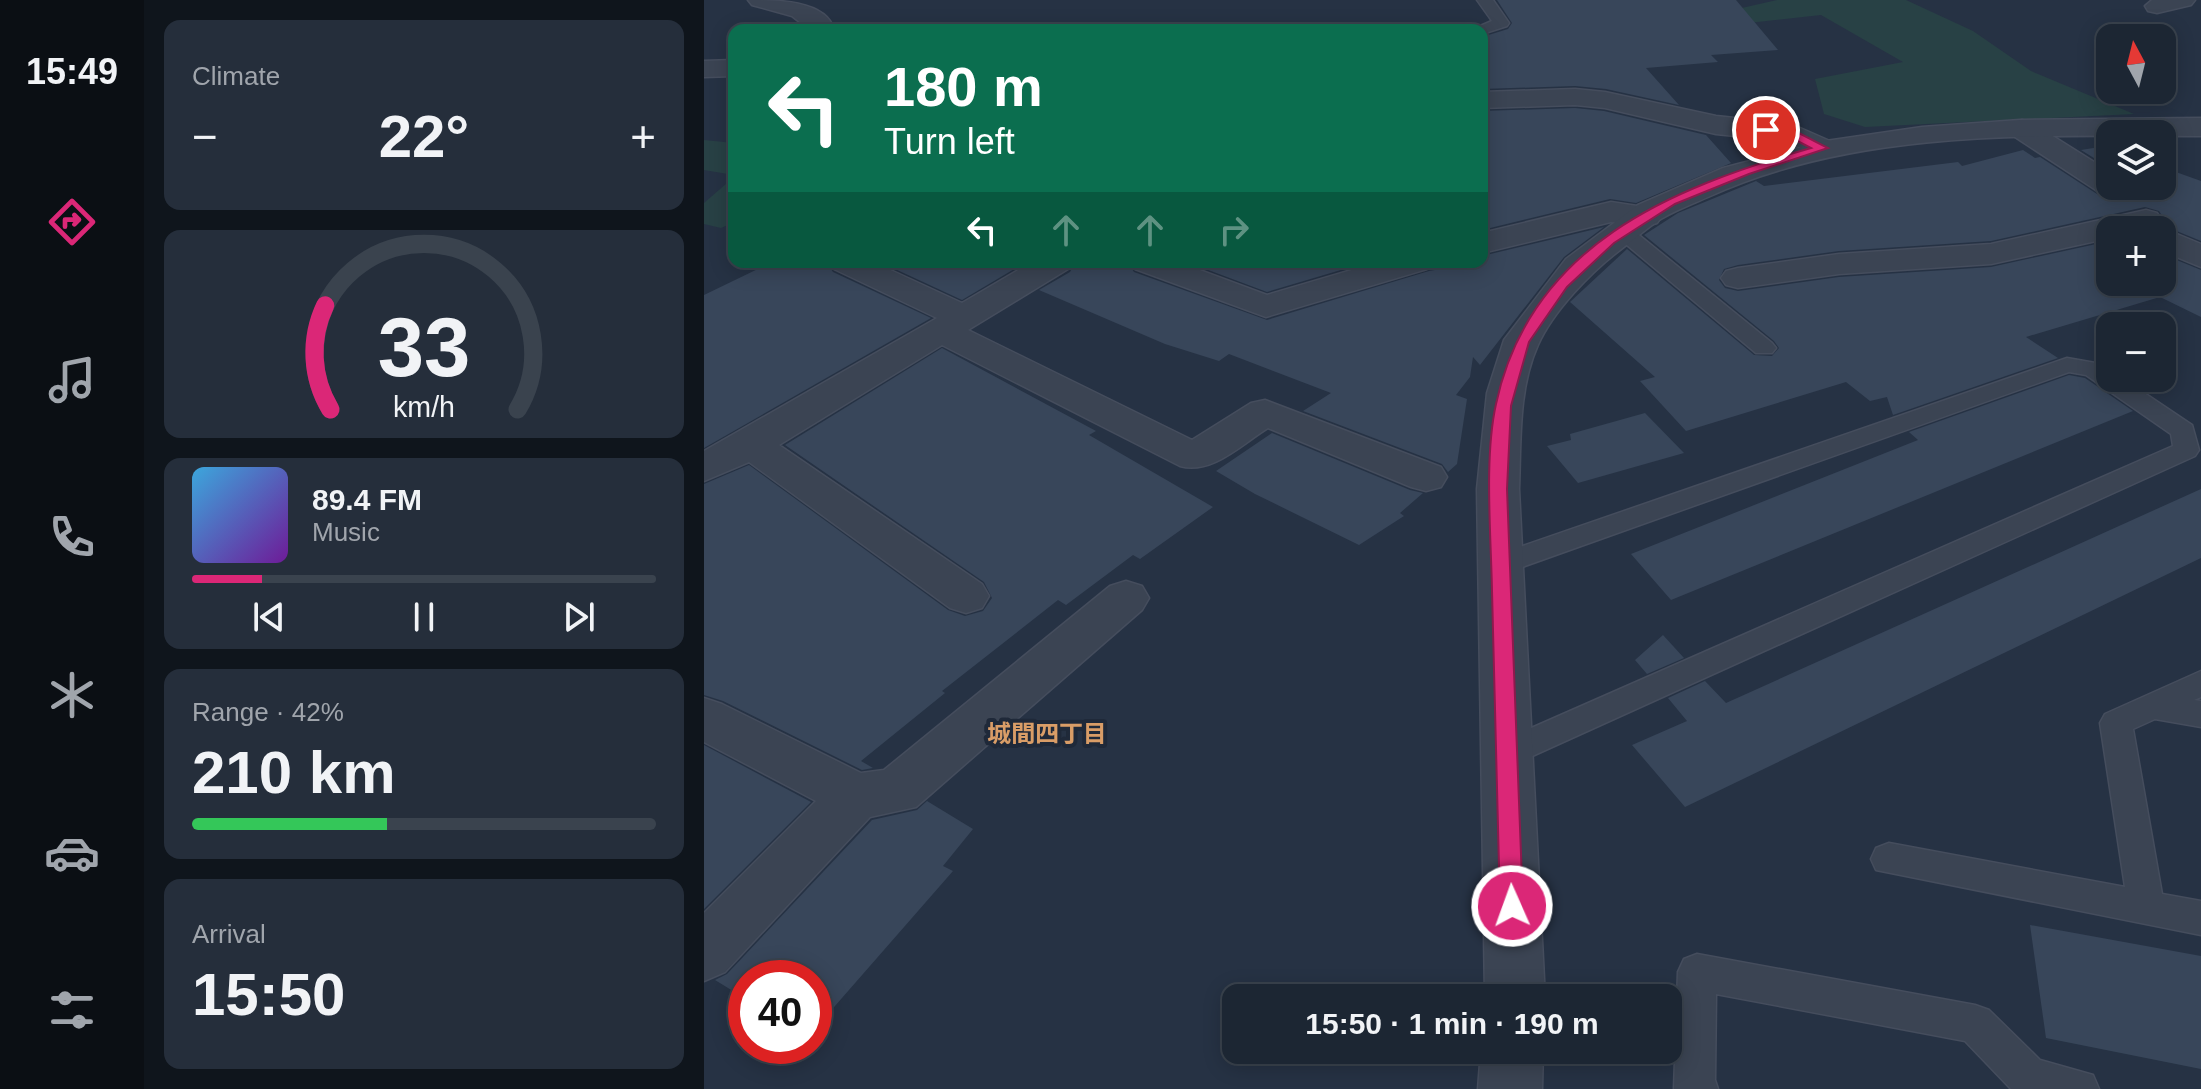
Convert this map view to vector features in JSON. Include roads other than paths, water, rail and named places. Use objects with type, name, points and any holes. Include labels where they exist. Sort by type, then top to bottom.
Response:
[{"type":"street","points":[[760,0],[801,11],[821,24]]},
{"type":"street","points":[[2157,6],[2183,0]]},
{"type":"street","points":[[704,69],[728,68]]},
{"type":"street","points":[[1488,100],[1575,97],[1605,100],[1716,125],[1791,133],[1822,148]]},
{"type":"street","points":[[1515,984],[1498,489],[1503,406],[1521,342],[1562,284],[1634,224],[1671,201],[1745,171],[1822,148],[1920,134],[2022,129],[2201,127]]},
{"type":"street","points":[[2022,129],[2096,176]]},
{"type":"street","points":[[1488,242],[1611,212],[1634,224]]},
{"type":"street","points":[[1738,278],[1839,264],[1991,254],[2096,238]]},
{"type":"street","points":[[2176,242],[2201,257]]},
{"type":"street","points":[[856,268],[1194,457],[1265,412],[1426,477]]},
{"type":"street","points":[[704,468],[751,444],[1046,268]]},
{"type":"street","points":[[1163,268],[1266,306],[1395,268]]},
{"type":"street","points":[[751,444],[966,596]]},
{"type":"street","points":[[704,718],[856,796],[897,791],[1126,598]]},
{"type":"street","points":[[704,953],[856,796]]},
{"type":"street","points":[[1510,1089],[1511,1064]]},
{"type":"lane","points":[[1485,0],[1501,23],[1488,27]]},
{"type":"lane","points":[[1634,224],[1764,348]]},
{"type":"lane","points":[[1501,564],[2067,365],[2093,369],[2183,431],[2186,450],[1507,753]]},
{"type":"lane","points":[[2146,908],[2116,723],[2201,683]]},
{"type":"lane","points":[[2151,706],[2201,714]]},
{"type":"lane","points":[[1889,859],[2201,918]]},
{"type":"lane","points":[[1698,1089],[1694,1088],[1697,972],[1975,1024],[2030,1084],[2079,1089]]},
{"type":"district","name":"城間四丁目","points":[[1047,734]]}]
